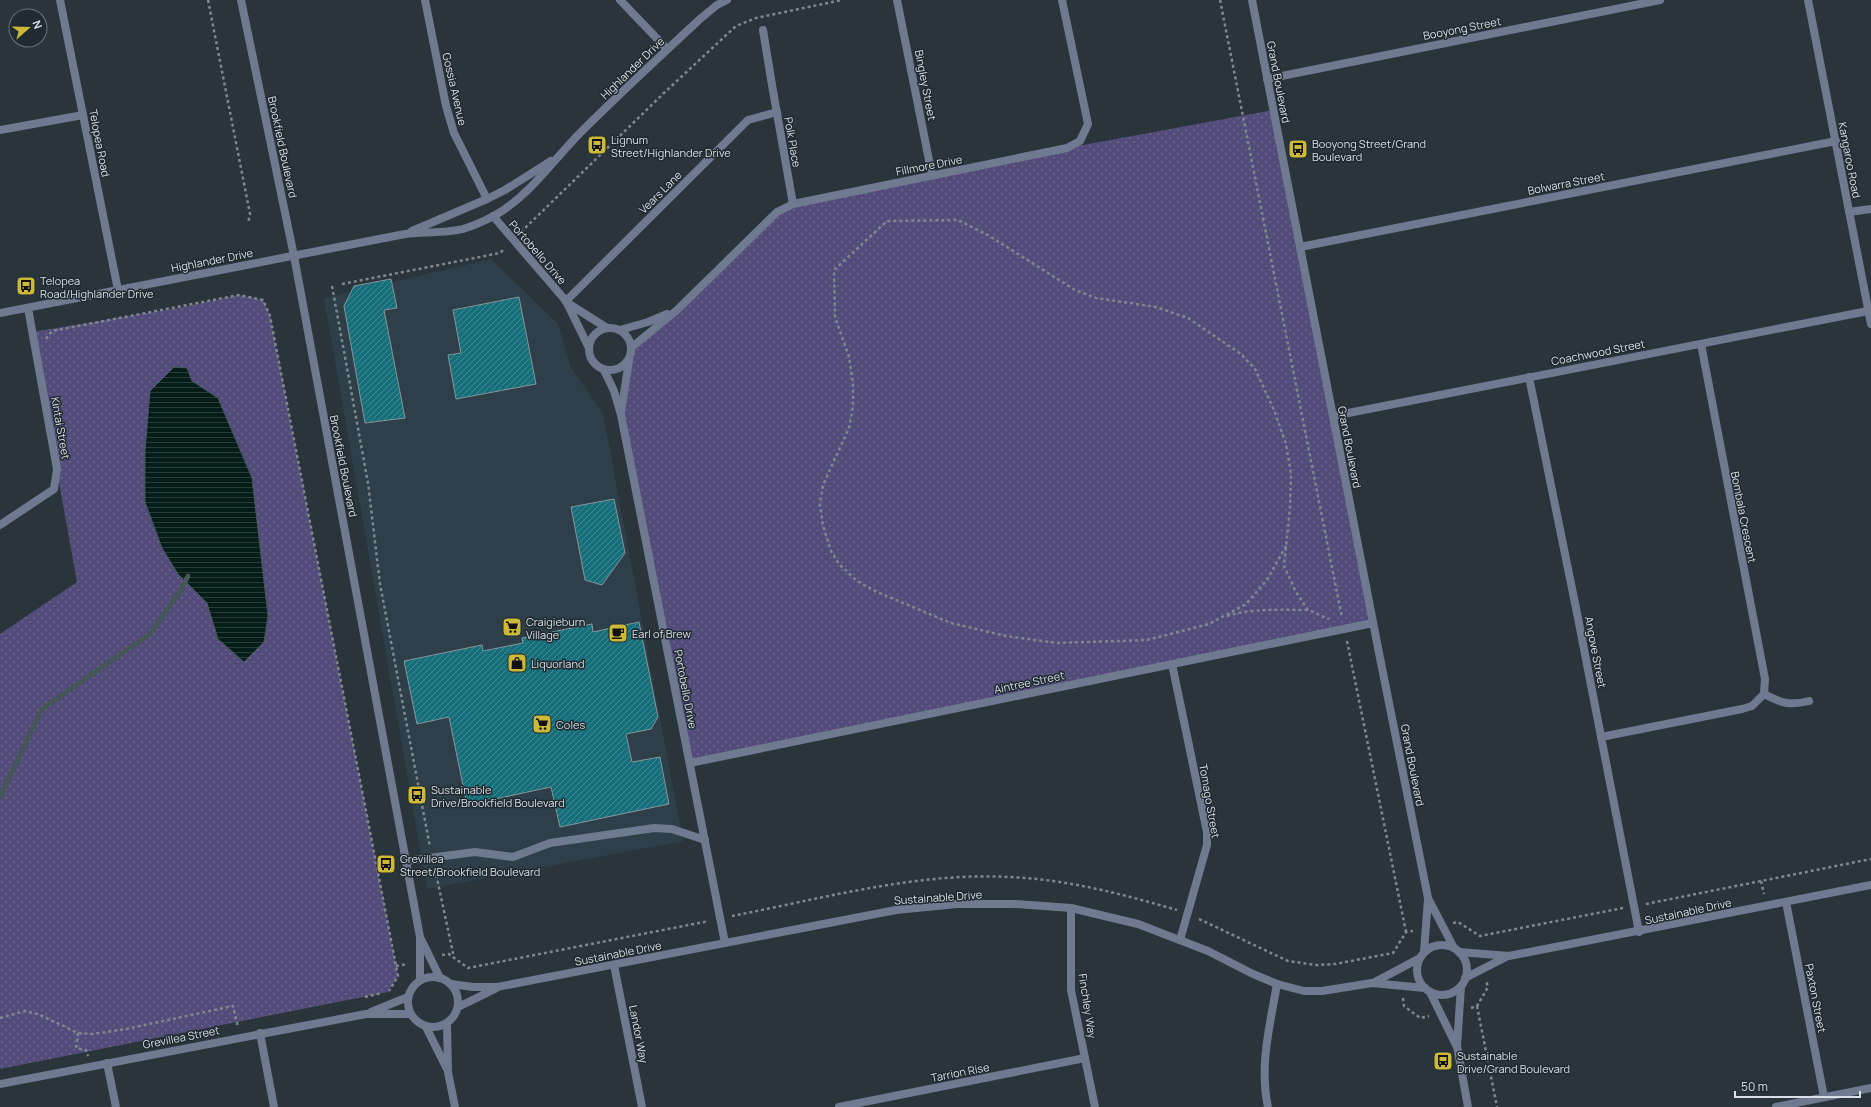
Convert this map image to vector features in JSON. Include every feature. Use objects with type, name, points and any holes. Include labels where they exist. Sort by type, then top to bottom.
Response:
[{"type":"street","name":"Telopea Road","points":[[60,0],[118,290]]},
{"type":"street","name":"Brookfield Boulevard","points":[[241,0],[294,256],[420,937],[420,980]]},
{"type":"street","name":"Gossia Avenue","points":[[425,0],[446,106],[454,133],[487,200]]},
{"type":"street","points":[[620,0],[668,49]]},
{"type":"street","name":"Highlander Drive","points":[[0,313],[405,234],[462,229],[493,216],[515,202],[527,192],[557,157],[668,49],[717,4],[727,0]]},
{"type":"street","name":"Bingley Street","points":[[897,0],[932,175]]},
{"type":"street","name":"Fillmore Drive","points":[[632,347],[677,310],[777,212],[793,204],[1067,148],[1080,141],[1088,124],[1062,0]]},
{"type":"street","name":"Grand Boulevard","points":[[1252,0],[1428,898],[1441,925],[1457,950]]},
{"type":"street","name":"Booyong Street","points":[[1267,78],[1660,0]]},
{"type":"street","name":"Kangaroo Road","points":[[1808,0],[1871,324]]},
{"type":"street","name":"Polk Place","points":[[763,30],[793,204]]},
{"type":"street","name":"Vears Lane","points":[[566,301],[748,120],[777,112]]},
{"type":"street","points":[[0,130],[82,115]]},
{"type":"street","name":"Bolwarra Street","points":[[1300,247],[1836,141]]},
{"type":"street","name":"Highlander Drive","points":[[405,234],[487,200],[509,188],[557,157]]},
{"type":"street","points":[[1849,212],[1871,209]]},
{"type":"street","name":"Portobello Drive","points":[[493,216],[566,301],[589,348]]},
{"type":"street","name":"Portobello Drive","points":[[566,301],[607,328]]},
{"type":"street","name":"Kintai Street","points":[[0,525],[54,489],[57,469],[28,308]]},
{"type":"street","points":[[620,330],[630,340],[632,347],[629,361],[618,370],[604,370],[597,367],[592,361],[589,348],[594,335],[607,328],[620,330],[648,322],[677,310]]},
{"type":"street","name":"Coachwood Street","points":[[1333,416],[1868,311]]},
{"type":"street","name":"Bombala Crescent","points":[[1700,344],[1765,679],[1764,694]]},
{"type":"street","name":"Portobello Drive","points":[[621,415],[629,361]]},
{"type":"street","name":"Portobello Drive","points":[[604,370],[614,391],[621,415],[725,943]]},
{"type":"street","name":"Angove Street","points":[[1529,377],[1639,932]]},
{"type":"street","name":"Aintree Street","points":[[690,763],[1373,623]]},
{"type":"street","name":"Tomago Street","points":[[1172,664],[1207,832],[1207,845],[1180,940]]},
{"type":"street","points":[[1601,737],[1742,710],[1752,706],[1764,694],[1774,700],[1790,704],[1809,701]]},
{"type":"street","points":[[406,861],[475,852],[513,857],[550,843],[654,828],[672,829],[705,840]]},
{"type":"street","name":"Sustainable Drive","points":[[1457,950],[1481,954],[1509,956],[1639,932],[1871,885]]},
{"type":"street","name":"Grand Boulevard","points":[[1422,955],[1426,929],[1428,898]]},
{"type":"street","name":"Paxton Street","points":[[1786,902],[1824,1097]]},
{"type":"street","name":"Sustainable Drive","points":[[451,984],[473,987],[497,987],[896,910],[957,904],[1015,904],[1071,908],[1138,924],[1208,951],[1253,974],[1277,984],[1304,991],[1322,991],[1372,983],[1428,990]]},
{"type":"street","name":"Finchley Way","points":[[1071,908],[1072,990],[1095,1107]]},
{"type":"street","name":"Brookfield Boulevard","points":[[420,937],[440,978]]},
{"type":"street","points":[[1428,990],[1438,995],[1447,994],[1455,992],[1461,986],[1466,978],[1466,964],[1457,950],[1447,945],[1438,945],[1430,948],[1422,955],[1417,974],[1420,982],[1428,990],[1457,1046]]},
{"type":"street","name":"Sustainable Drive","points":[[1372,983],[1399,970],[1422,955]]},
{"type":"street","name":"Sustainable Drive","points":[[1466,978],[1509,956]]},
{"type":"street","name":"Landor Way","points":[[614,964],[642,1107]]},
{"type":"street","points":[[426,977],[440,978],[451,984],[457,995],[458,1007],[452,1019],[447,1024],[434,1028],[426,1027],[420,1025],[410,1014],[408,997],[414,984],[420,980],[426,977]]},
{"type":"street","points":[[1268,1107],[1264,1072],[1266,1048],[1277,984]]},
{"type":"street","points":[[1461,986],[1457,1046],[1468,1107]]},
{"type":"street","name":"Sustainable Drive","points":[[458,1007],[497,987]]},
{"type":"street","name":"Grevillea Street","points":[[366,1014],[408,997]]},
{"type":"street","name":"Grevillea Street","points":[[0,1084],[260,1033],[366,1014],[410,1014]]},
{"type":"street","points":[[447,1024],[448,1072],[455,1107]]},
{"type":"street","points":[[426,1027],[448,1072]]},
{"type":"street","points":[[260,1033],[274,1107]]},
{"type":"street","name":"Tarrion Rise","points":[[839,1107],[1085,1058]]},
{"type":"street","points":[[107,1063],[116,1107]]},
{"type":"street","points":[[1776,1107],[1871,1088]]},
{"type":"path","points":[[208,0],[250,214],[248,224]]},
{"type":"path","points":[[342,284],[500,252],[665,92],[736,26],[756,18],[842,0]]},
{"type":"path","points":[[430,958],[449,954],[468,968],[912,881],[1007,876],[1097,888],[1188,914],[1288,961],[1316,965],[1335,964],[1393,953],[1406,932],[1344,629],[1220,0]]},
{"type":"path","points":[[1286,546],[1267,580],[1246,604],[1209,624],[1147,640],[1057,643],[1006,636],[951,623],[877,592],[857,581],[839,564],[831,551],[823,526],[820,504],[823,485],[849,428],[853,407],[853,383],[849,357],[834,317],[834,270],[887,221],[958,220],[998,241],[1075,290],[1096,298],[1156,307],[1188,318],[1242,354],[1255,370],[1274,410],[1286,444],[1291,474],[1290,508],[1284,566],[1296,592],[1308,610]]},
{"type":"path","points":[[332,286],[368,483],[380,584],[432,857],[454,958]]},
{"type":"path","points":[[34,343],[47,339],[52,331],[239,295],[263,300],[270,316],[398,976],[388,992],[365,997]]},
{"type":"path","points":[[1222,617],[1236,613],[1264,610],[1308,610],[1334,621]]},
{"type":"path","points":[[1338,620],[1343,619]]},
{"type":"path","points":[[1441,925],[1458,922],[1480,936],[1871,860]]},
{"type":"path","points":[[1406,932],[1426,929]]},
{"type":"path","points":[[1480,936],[1481,954]]},
{"type":"path","points":[[1393,953],[1399,970]]},
{"type":"path","points":[[396,966],[420,961]]},
{"type":"path","points":[[1484,969],[1488,987],[1477,1006],[1497,1107]]},
{"type":"path","points":[[1403,986],[1404,1006],[1420,1018],[1441,1014]]},
{"type":"path","points":[[0,1018],[25,1010],[38,1014],[78,1033],[93,1034],[126,1029],[233,1006],[240,1037]]},
{"type":"path","points":[[1459,1011],[1477,1006]]},
{"type":"path","points":[[78,1033],[76,1048],[86,1050],[90,1066]]},
{"type":"shaded area","points":[[1273,110],[1373,623],[690,763],[621,415],[632,347],[777,212],[793,204],[1067,148]]},
{"type":"shaded area","name":"Craigieburn Village","points":[[491,259],[558,324],[571,368],[603,413],[683,841],[427,889],[324,298]]},
{"type":"shaded area","points":[[239,295],[263,300],[270,316],[398,976],[388,992],[0,1069],[0,634],[77,582],[32,332],[178,308]]},
{"type":"shaded area","points":[[174,367],[187,368],[192,381],[218,398],[252,478],[268,616],[264,642],[244,662],[218,639],[207,603],[178,574],[162,548],[145,502],[145,451],[150,391]]},
{"type":"building","points":[[391,279],[397,308],[384,310],[405,418],[365,423],[344,306],[354,286]]},
{"type":"building","points":[[519,297],[536,384],[456,399],[448,355],[461,353],[453,310]]},
{"type":"building","points":[[614,499],[625,553],[602,585],[585,580],[571,507]]},
{"type":"building","points":[[639,622],[658,717],[651,729],[626,734],[632,762],[660,757],[669,804],[560,827],[551,787],[467,805],[449,717],[417,724],[404,661],[482,645],[483,651],[523,643],[522,638],[592,624],[593,632]]},
{"type":"waterway","points":[[0,797],[42,709],[150,634],[181,590],[188,576]]},
{"type":"place","name":"Lignum Street/Highlander Drive","points":[[597,145]]},
{"type":"place","name":"Booyong Street/Grand Boulevard","points":[[1298,149]]},
{"type":"place","name":"Telopea Road/Highlander Drive","points":[[26,286]]},
{"type":"place","name":"Craigieburn Village","points":[[512,627]]},
{"type":"place","name":"Earl of Brew","points":[[618,633]]},
{"type":"place","name":"Liquorland","points":[[517,663]]},
{"type":"place","name":"Coles","points":[[542,724]]},
{"type":"place","name":"Sustainable Drive/Brookfield Boulevard","points":[[417,795]]},
{"type":"place","name":"Grevillea Street/Brookfield Boulevard","points":[[386,864]]},
{"type":"place","name":"Sustainable Drive/Grand Boulevard","points":[[1443,1061]]}]
